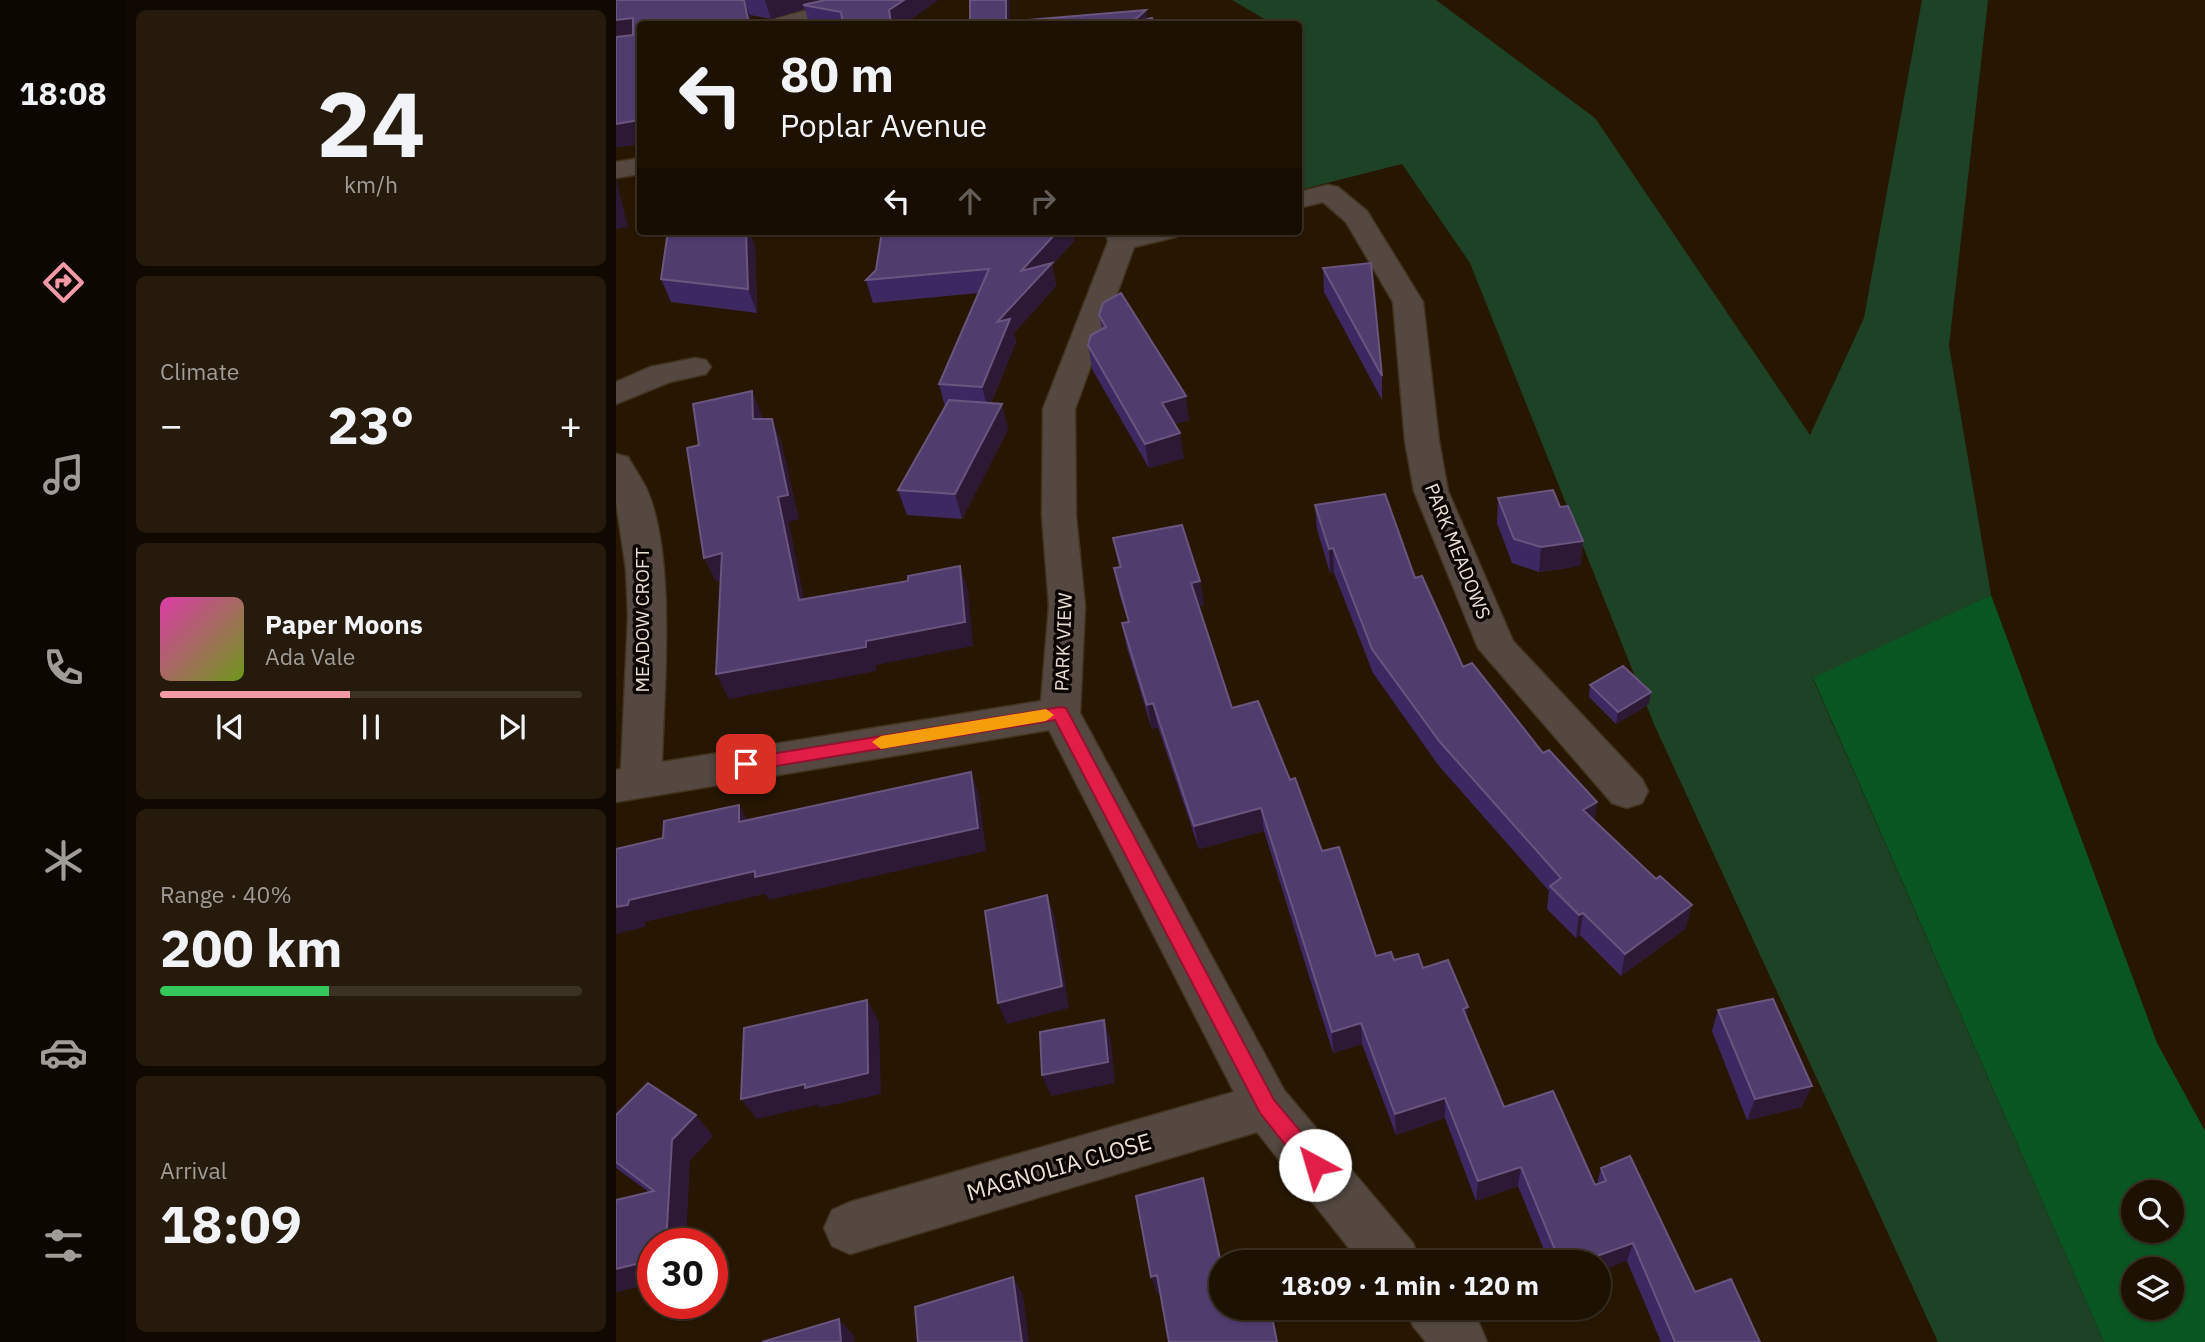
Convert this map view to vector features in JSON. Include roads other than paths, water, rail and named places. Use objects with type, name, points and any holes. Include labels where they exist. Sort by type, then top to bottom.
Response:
[{"type":"street","points":[[793,21],[862,2],[880,0]]},
{"type":"street","points":[[616,170],[637,166]]},
{"type":"street","name":"PARK MEADOWS","points":[[1302,199],[1328,193],[1357,217],[1408,302],[1422,441],[1430,491],[1497,648],[1628,791]]},
{"type":"street","name":"PARK VIEW","points":[[1121,236],[1059,409],[1059,516],[1067,606],[1060,713],[1267,1106],[1384,1250]]},
{"type":"street","points":[[616,394],[662,374],[695,367]]},
{"type":"street","name":"MEADOW CROFT","points":[[616,465],[636,505],[646,556],[628,784]]},
{"type":"street","points":[[628,784],[1060,713]]},
{"type":"street","name":"MAGNOLIA CLOSE","points":[[850,1228],[1267,1106]]},
{"type":"street","points":[[1442,1320],[1460,1342]]}]
